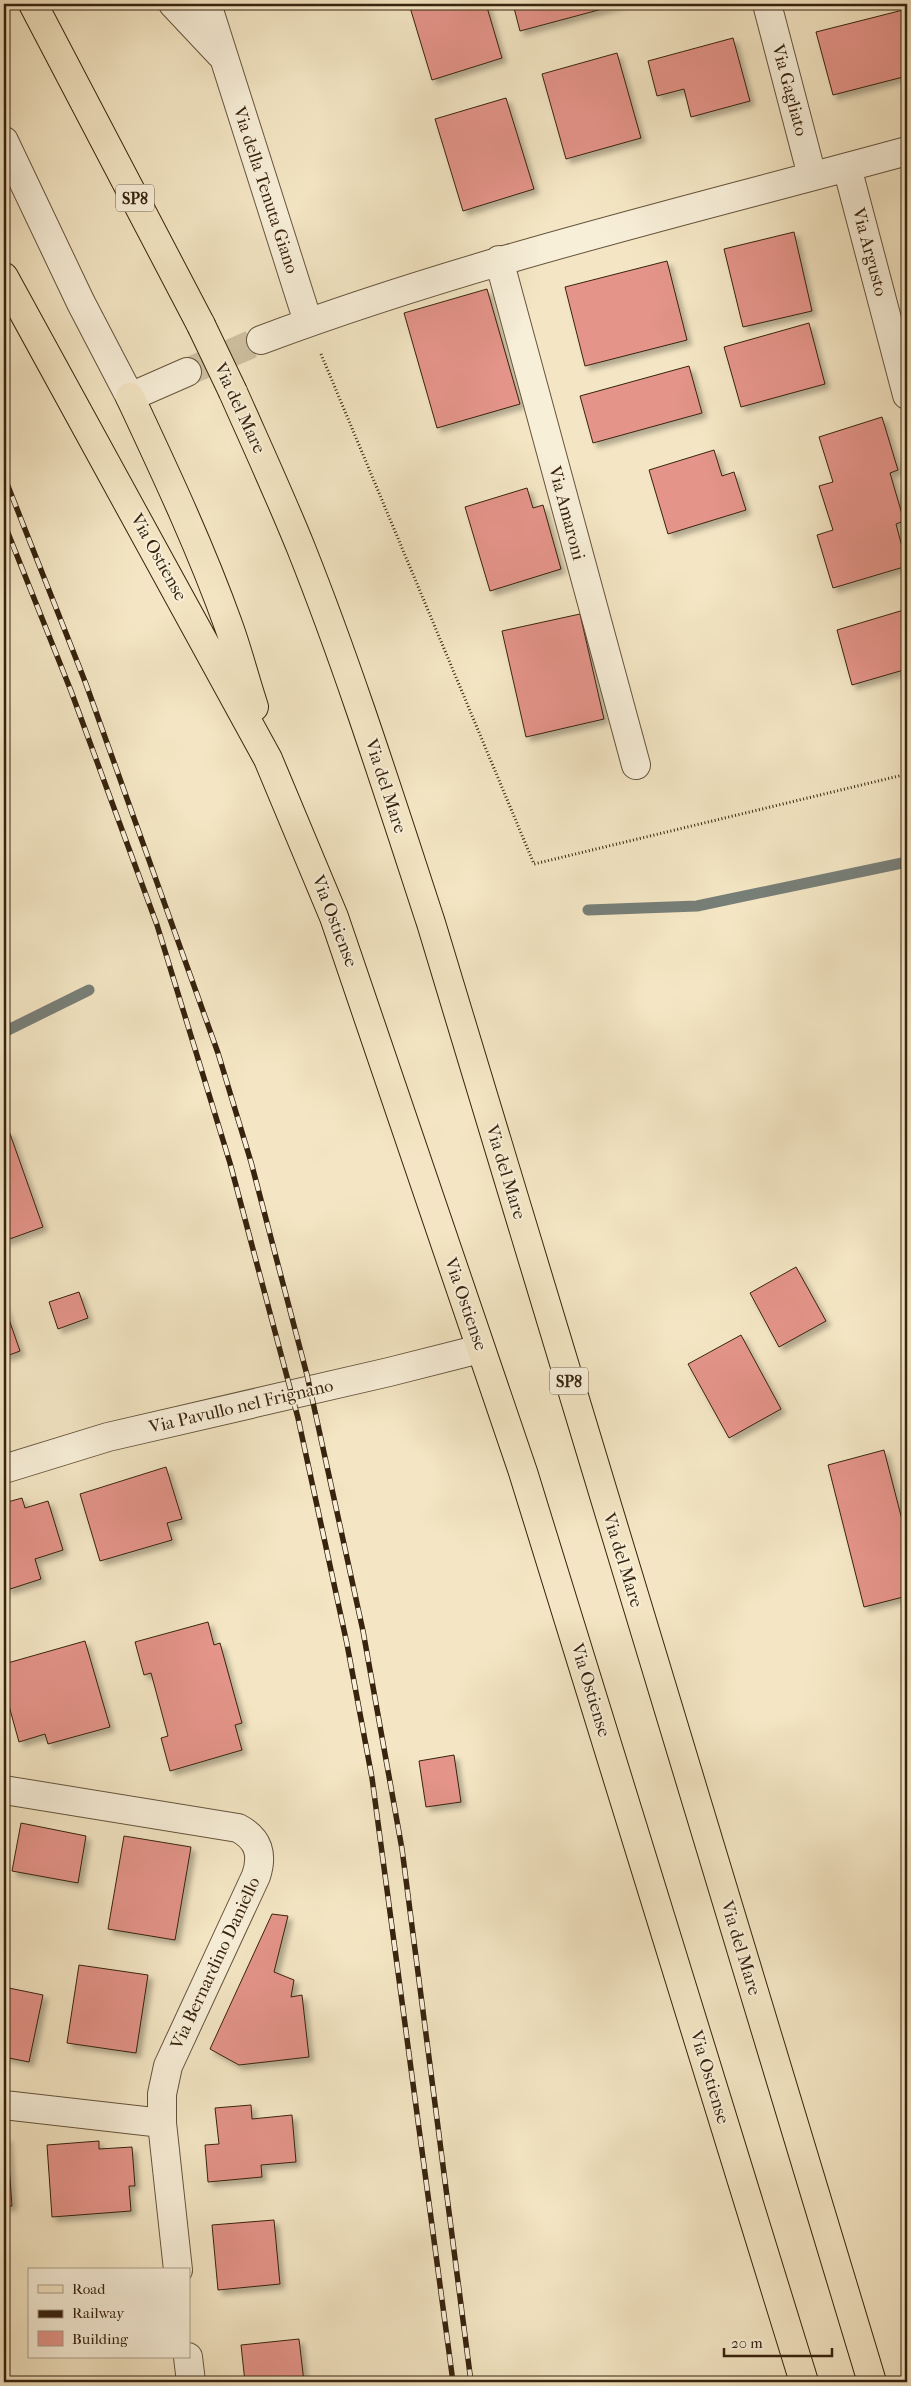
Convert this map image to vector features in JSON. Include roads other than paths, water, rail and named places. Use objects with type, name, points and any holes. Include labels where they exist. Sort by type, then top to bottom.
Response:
[{"type":"main road","name":"Via del Mare","points":[[33,4],[201,325],[233,392],[279,496],[320,599],[376,755],[431,924],[872,2382]]},
{"type":"main road","points":[[49,4],[68,71]]},
{"type":"main road","name":"Via Ostiense","points":[[4,277],[268,760],[315,867],[353,969],[526,1481],[804,2382]]},
{"type":"main road","points":[[130,397],[172,487],[215,589],[236,647],[268,760]]},
{"type":"street","name":"Via della Tenuta Giano","points":[[173,4],[223,58]]},
{"type":"street","name":"Via della Tenuta Giano","points":[[207,4],[308,322]]},
{"type":"street","name":"Via Gagliato","points":[[767,4],[812,176]]},
{"type":"street","points":[[4,141],[85,312],[130,397],[187,372]]},
{"type":"street","points":[[261,340],[308,322],[499,260],[907,151]]},
{"type":"street","name":"Via Argusto","points":[[847,167],[907,396]]},
{"type":"street","name":"Via Amaroni","points":[[499,260],[636,765]]},
{"type":"street","name":"Via Pavullo nel Frignano","points":[[4,1470],[108,1437],[480,1349]]},
{"type":"street","name":"Via Bernardino Daniello","points":[[4,1790],[238,1828],[250,1836],[258,1848],[260,1861],[256,1876],[168,2066],[162,2094],[162,2123],[178,2268]]},
{"type":"street","points":[[4,2105],[162,2123]]},
{"type":"street","points":[[188,2358],[191,2382]]},
{"type":"waterway","points":[[588,910],[697,906],[907,862]]},
{"type":"waterway","points":[[4,1032],[89,990]]},
{"type":"tunnel","points":[[187,372],[261,340]]},
{"type":"railway","points":[[4,476],[86,684],[218,1053],[251,1162],[307,1375],[363,1631],[402,1849],[471,2382]]},
{"type":"railway","points":[[4,523],[71,691],[157,925],[230,1163],[298,1418],[347,1644],[372,1778],[453,2382]]}]
